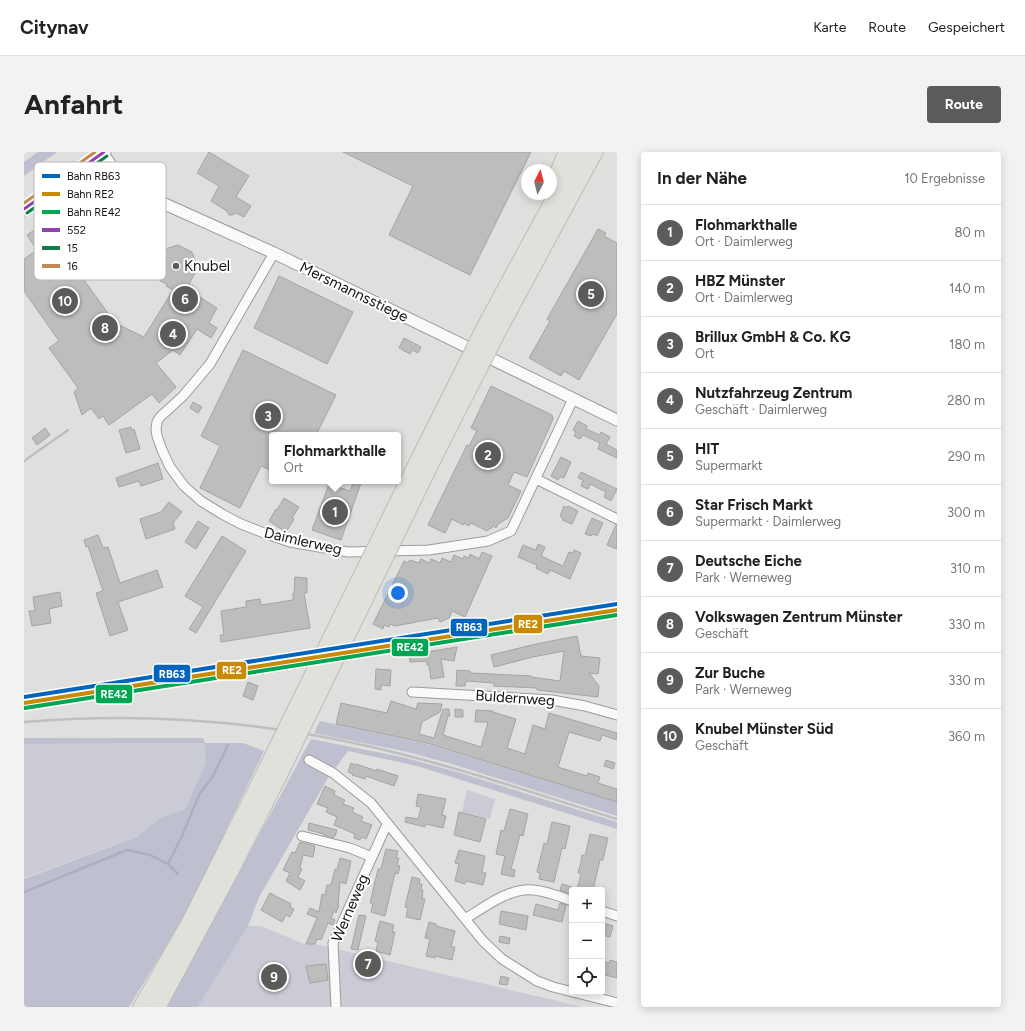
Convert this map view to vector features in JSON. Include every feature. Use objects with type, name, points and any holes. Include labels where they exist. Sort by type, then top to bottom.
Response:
[{"type":"highway","points":[[557,173],[566,152]]},
{"type":"highway","points":[[526,250],[579,152]]},
{"type":"highway","points":[[493,327],[595,152]]},
{"type":"highway","points":[[141,1007],[272,774],[430,465],[493,327],[546,200]]},
{"type":"highway","points":[[158,1007],[214,905],[272,774]]},
{"type":"main road","points":[[90,162],[103,153]]},
{"type":"main road","points":[[24,209],[34,202]]},
{"type":"street","name":"Mersmannsstiege","points":[[103,153],[109,162]]},
{"type":"street","name":"Mersmannsstiege","points":[[166,204],[274,252],[617,420]]},
{"type":"street","name":"Daimlerweg","points":[[274,252],[210,364],[183,396],[160,417],[157,422],[156,429],[157,436],[170,467],[184,486],[201,501],[241,524],[290,542],[348,552],[429,550],[488,541],[511,531],[573,399]]},
{"type":"street","points":[[536,480],[617,519]]},
{"type":"street","name":"Buldernweg","points":[[412,692],[552,700],[585,706],[617,715]]},
{"type":"street","points":[[309,760],[333,773],[371,803],[464,919],[483,941],[502,959],[528,976],[553,987],[617,1003]]},
{"type":"street","name":"Werneweg","points":[[336,1007],[333,943],[387,824]]},
{"type":"street","name":"Werneweg","points":[[302,836],[350,848],[372,857]]},
{"type":"street","points":[[464,919],[515,891],[532,889],[569,900]]},
{"type":"street","points":[[605,912],[617,916]]},
{"type":"shaded area","points":[[38,152],[57,152],[43,162],[34,162],[34,169],[24,176],[24,162]]},
{"type":"shaded area","points":[[320,721],[427,744],[617,802],[617,816],[452,764],[408,752],[314,733]]},
{"type":"shaded area","points":[[24,738],[203,738],[205,743],[243,743],[264,751],[185,915],[129,1007],[24,1007],[24,879],[137,837],[160,818],[185,809],[206,763],[204,743],[24,744]]},
{"type":"shaded area","points":[[311,739],[402,757],[457,772],[617,822],[617,829],[417,766],[348,751],[328,778],[259,897],[248,926],[198,1007],[166,1007]]},
{"type":"shaded area","points":[[204,743],[206,763],[185,809],[160,818],[137,837],[24,878],[24,744]]},
{"type":"shaded area","points":[[467,790],[495,799],[490,819],[462,813]]},
{"type":"shaded area","points":[[248,926],[261,926],[304,944],[329,947],[334,1007],[198,1007]]},
{"type":"shaded area","points":[[336,949],[583,1007],[340,1007]]},
{"type":"building","points":[[209,152],[249,176],[236,197],[251,206],[244,217],[236,213],[229,215],[227,211],[211,201],[219,186],[197,173]]},
{"type":"building","points":[[343,152],[531,152],[525,164],[521,164],[521,172],[470,275],[389,235],[413,186]]},
{"type":"building","points":[[598,229],[606,233],[604,236],[617,243],[617,314],[579,380],[564,371],[561,376],[529,358],[550,321],[547,319]]},
{"type":"building","points":[[34,230],[34,246],[27,235]]},
{"type":"building","points":[[178,245],[192,252],[198,268],[189,284],[193,286],[190,291],[217,308],[209,323],[217,328],[211,338],[197,329],[180,355],[173,350],[156,363],[176,387],[159,403],[152,394],[109,425],[103,416],[99,419],[91,408],[82,415],[74,392],[78,388],[49,348],[59,341],[24,291],[24,259],[34,252],[34,280],[84,280],[115,323],[144,337],[173,290],[160,280],[166,280],[166,249]]},
{"type":"building","points":[[279,276],[353,312],[327,364],[254,328]]},
{"type":"building","points":[[404,338],[421,347],[418,353],[412,350],[410,354],[399,348]]},
{"type":"building","points":[[243,350],[336,395],[318,432],[269,432],[269,470],[261,466],[240,508],[200,488],[220,446],[201,436]]},
{"type":"building","points":[[491,386],[552,415],[553,419],[527,477],[514,472],[508,485],[521,491],[508,518],[498,524],[496,528],[494,526],[487,531],[471,523],[469,526],[464,523],[463,525],[452,519],[445,533],[428,525],[467,445],[469,446],[477,431],[471,428]]},
{"type":"building","points":[[193,402],[202,407],[198,413],[190,408]]},
{"type":"building","points":[[578,421],[587,426],[586,429],[600,435],[601,432],[610,437],[606,444],[617,450],[617,458],[598,449],[600,443],[583,435],[580,439],[574,436],[576,432],[573,430]]},
{"type":"building","points":[[131,427],[132,430],[134,429],[140,449],[126,453],[119,430]]},
{"type":"building","points":[[45,428],[50,435],[37,445],[32,438]]},
{"type":"building","points":[[561,457],[571,462],[564,478],[560,477],[558,480],[551,476]]},
{"type":"building","points":[[158,463],[163,479],[141,486],[139,481],[119,487],[116,478]]},
{"type":"building","points":[[581,472],[617,489],[611,501],[604,497],[606,492],[590,484],[588,489],[581,486],[583,480],[578,478]]},
{"type":"building","points":[[329,484],[350,491],[353,484],[361,484],[341,540],[312,530]]},
{"type":"building","points":[[284,498],[299,507],[286,532],[269,521]]},
{"type":"building","points":[[169,502],[182,512],[173,523],[175,529],[146,539],[140,519],[161,512]]},
{"type":"building","points":[[564,506],[567,508],[568,506],[578,511],[572,524],[562,520],[563,518],[560,516]]},
{"type":"building","points":[[592,518],[603,523],[597,536],[593,534],[591,536],[585,534]]},
{"type":"building","points":[[198,521],[209,528],[196,549],[185,542]]},
{"type":"building","points":[[617,525],[617,549],[607,545]]},
{"type":"building","points":[[98,535],[103,548],[108,547],[120,583],[157,570],[163,587],[118,602],[128,630],[110,636],[96,593],[103,591],[88,546],[86,547],[84,540]]},
{"type":"building","points":[[222,536],[246,551],[196,633],[189,629],[203,607],[185,596]]},
{"type":"building","points":[[538,544],[545,547],[541,556],[563,566],[569,552],[573,553],[574,550],[581,553],[570,579],[550,570],[548,574],[536,568],[537,565],[518,557],[523,545],[536,550]]},
{"type":"building","points":[[482,552],[492,556],[465,617],[452,611],[449,618],[440,622],[438,618],[395,626],[390,624],[389,627],[384,625],[383,629],[373,624],[404,561],[408,563],[410,560],[419,563],[421,559],[429,563],[431,559],[440,563],[442,558],[451,562],[454,555],[463,559],[464,556],[469,558],[470,554],[479,559]]},
{"type":"building","points":[[295,577],[307,578],[307,593],[304,593],[310,628],[221,642],[220,635],[224,635],[221,611],[246,607],[246,601],[260,599],[261,605],[293,600]]},
{"type":"building","points":[[60,592],[62,606],[49,609],[51,623],[32,626],[29,611],[35,611],[33,597]]},
{"type":"building","points":[[577,636],[581,656],[600,658],[598,674],[589,673],[599,686],[598,697],[537,690],[537,688],[494,686],[494,683],[466,681],[465,686],[456,686],[457,670],[470,671],[471,673],[531,676],[560,681],[564,651],[494,667],[491,655]]},
{"type":"building","points":[[457,647],[454,661],[441,659],[444,677],[431,679],[427,661],[410,662],[409,655]]},
{"type":"building","points":[[376,669],[391,670],[390,686],[381,685],[381,690],[375,689]]},
{"type":"building","points":[[248,682],[258,686],[253,700],[243,696]]},
{"type":"building","points":[[391,701],[416,709],[418,703],[442,704],[440,712],[422,722],[419,734],[434,738],[443,709],[449,709],[450,716],[448,716],[443,735],[481,747],[488,722],[475,722],[476,710],[493,711],[516,719],[507,748],[525,754],[533,725],[545,729],[549,713],[617,733],[617,740],[602,735],[600,741],[569,732],[558,767],[587,776],[588,773],[600,777],[598,783],[617,789],[617,802],[427,743],[336,724],[341,703],[387,713]]},
{"type":"building","points":[[455,709],[463,710],[463,717],[455,717]]},
{"type":"building","points":[[606,760],[615,763],[613,769],[604,766]]},
{"type":"building","points":[[351,763],[398,776],[394,786],[366,776],[365,779],[352,775],[353,774],[348,772]]},
{"type":"building","points":[[325,786],[335,791],[334,795],[345,800],[343,804],[354,808],[352,812],[363,817],[361,821],[372,825],[366,839],[361,837],[360,840],[354,838],[355,834],[334,825],[337,817],[326,812],[328,808],[317,804]]},
{"type":"building","points":[[418,794],[446,799],[442,815],[446,816],[443,828],[426,824],[425,827],[405,822],[406,817],[418,819],[421,807],[416,806]]},
{"type":"building","points":[[510,809],[528,814],[523,836],[520,835],[511,869],[515,870],[514,877],[501,874],[505,856],[496,854],[501,830],[504,831]]},
{"type":"building","points":[[459,812],[486,819],[480,842],[454,835]]},
{"type":"building","points":[[552,822],[570,826],[565,849],[562,848],[554,882],[539,879],[540,873],[537,872],[544,843],[547,844]]},
{"type":"building","points":[[309,823],[337,830],[335,836],[333,838],[308,830]]},
{"type":"building","points":[[590,834],[608,838],[603,860],[600,860],[594,887],[578,887],[581,874],[578,873],[582,855],[585,856]]},
{"type":"building","points":[[300,842],[315,846],[313,857],[303,855],[300,868],[302,869],[298,877],[305,881],[300,890],[286,881],[290,873],[283,870],[292,852],[295,853]]},
{"type":"building","points":[[386,849],[398,851],[396,858],[399,858],[397,865],[400,866],[398,874],[395,873],[385,916],[371,912],[373,903],[370,903],[378,869],[381,869]]},
{"type":"building","points":[[459,850],[485,856],[482,872],[486,873],[483,885],[466,881],[465,884],[455,881],[459,864],[455,863]]},
{"type":"building","points":[[340,858],[351,861],[346,884],[340,882],[339,905],[336,913],[334,911],[331,918],[335,920],[333,925],[328,923],[321,940],[317,939],[315,944],[306,944],[317,918],[307,914],[310,908],[319,912],[322,894],[325,895],[327,885],[331,885],[335,869],[337,870]]},
{"type":"building","points":[[412,877],[420,879],[419,884],[422,884],[421,890],[423,890],[422,899],[425,899],[420,920],[406,917],[408,908],[405,907]]},
{"type":"building","points":[[562,884],[572,887],[569,887],[569,893],[560,890]]},
{"type":"building","points":[[270,893],[291,904],[290,907],[294,909],[290,917],[286,915],[282,922],[261,910]]},
{"type":"building","points":[[560,903],[566,905],[562,922],[533,915],[536,904],[558,910]]},
{"type":"building","points":[[501,911],[528,916],[526,930],[499,924]]},
{"type":"building","points":[[359,915],[366,916],[358,950],[351,949]]},
{"type":"building","points":[[380,921],[394,925],[392,932],[395,932],[390,955],[376,951],[378,942],[375,941]]},
{"type":"building","points":[[429,922],[436,924],[436,926],[455,931],[451,947],[455,947],[452,960],[435,956],[435,958],[426,956],[430,939],[425,938]]},
{"type":"building","points":[[605,924],[613,926],[610,937],[605,936]]},
{"type":"building","points":[[500,936],[510,938],[509,944],[499,942]]},
{"type":"building","points":[[610,960],[617,962],[617,978],[605,975],[605,962],[609,963]]},
{"type":"building","points":[[326,964],[328,980],[310,983],[306,966]]},
{"type":"building","points":[[501,976],[509,978],[507,985],[499,984]]},
{"type":"waterway","points":[[24,892],[127,850],[150,855],[168,864],[183,834],[199,795],[213,776],[228,745]]},
{"type":"waterway","points":[[168,864],[178,874]]},
{"type":"railway","points":[[24,461],[68,430]]},
{"type":"railway","points":[[24,722],[111,718],[199,721],[243,725],[329,738],[372,747],[434,763],[617,819]]},
{"type":"rail line","name":"RB63","points":[[24,697],[617,604]]},
{"type":"rail line","name":"RE2","points":[[24,703],[617,610]]},
{"type":"rail line","name":"RE42","points":[[25,708],[617,615]]},
{"type":"transit line","name":"16","points":[[81,162],[95,152]]},
{"type":"transit line","name":"552","points":[[90,162],[104,152]]},
{"type":"transit line","name":"15","points":[[99,162],[107,156]]},
{"type":"transit line","name":"16","points":[[24,203],[34,196]]},
{"type":"transit line","name":"552","points":[[24,209],[34,202]]},
{"type":"transit line","name":"15","points":[[27,213],[34,208]]},
{"type":"place","name":"Knubel","points":[[176,266]]},
{"type":"place","name":"HIT","points":[[591,294]]},
{"type":"place","name":"Star Frisch Markt","points":[[185,299]]},
{"type":"place","name":"Knubel Münster Süd","points":[[65,301]]},
{"type":"place","name":"Volkswagen Zentrum Münster","points":[[105,328]]},
{"type":"place","name":"Nutzfahrzeug Zentrum","points":[[173,334]]},
{"type":"place","name":"Brillux GmbH & Co. KG","points":[[268,416]]},
{"type":"place","name":"HBZ Münster","points":[[488,455]]},
{"type":"place","name":"Flohmarkthalle","points":[[335,512]]},
{"type":"place","name":"Deutsche Eiche","points":[[368,964]]},
{"type":"place","name":"Zur Buche","points":[[274,977]]}]
